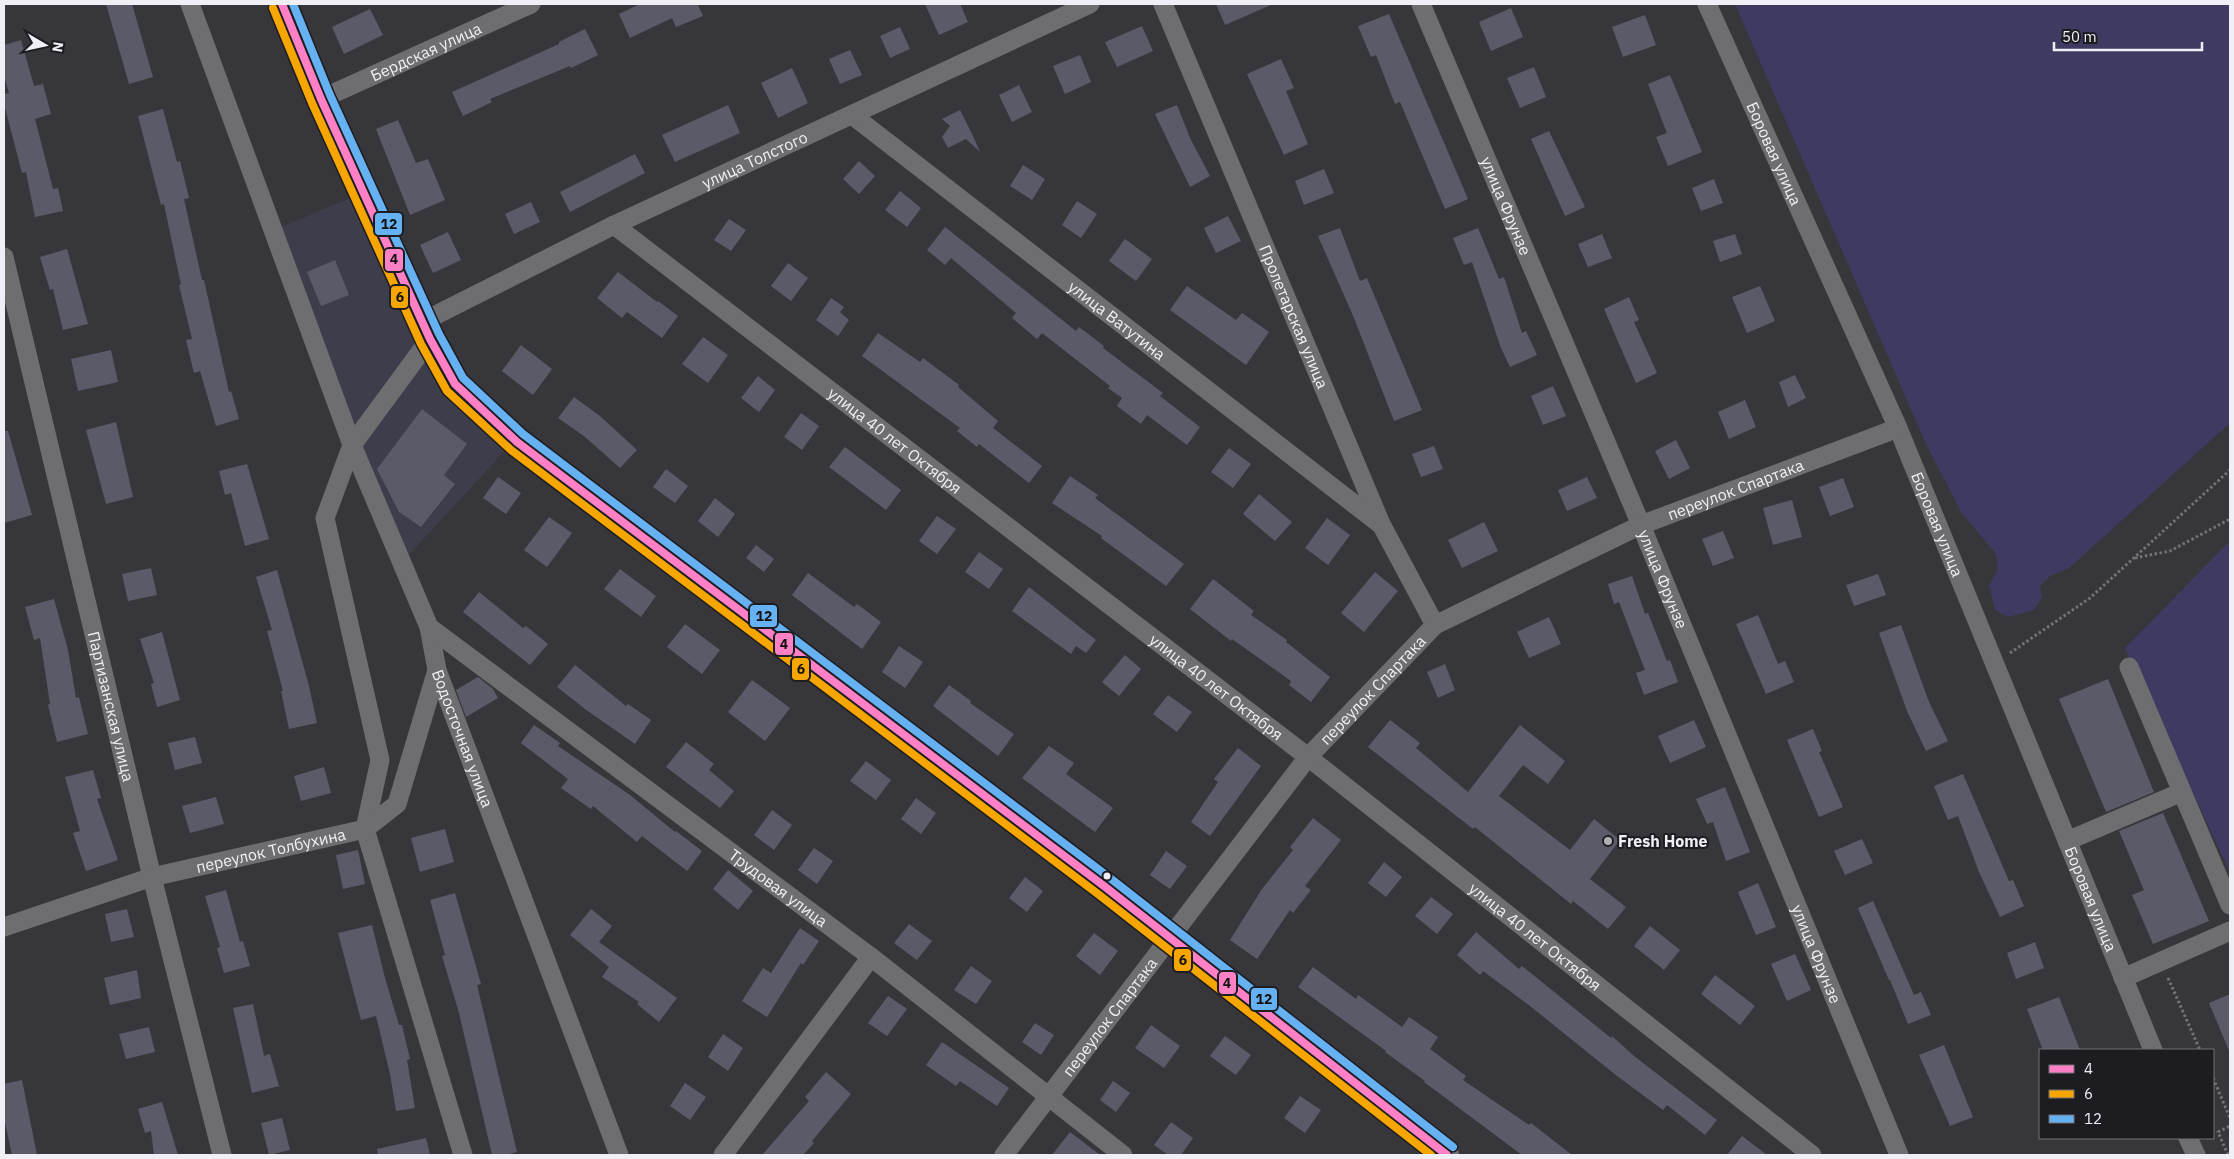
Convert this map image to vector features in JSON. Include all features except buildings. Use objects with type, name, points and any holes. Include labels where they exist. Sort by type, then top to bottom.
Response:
[{"type":"main road","points":[[282,4],[321,99],[426,330],[455,384],[517,442],[1171,938],[1448,1155]]},
{"type":"street","name":"Водосточная улица","points":[[190,4],[352,445],[429,627],[437,670],[619,1155]]},
{"type":"street","name":"Бердская улица","points":[[321,99],[531,4]]},
{"type":"street","name":"улица Толстого","points":[[426,330],[614,225],[1090,4]]},
{"type":"street","name":"Пролетарская улица","points":[[1163,4],[1381,524],[1436,625]]},
{"type":"street","name":"улица Фрунзе","points":[[1421,4],[1641,525],[1899,1155]]},
{"type":"street","name":"Боровая улица","points":[[1707,4],[1898,428],[2153,1049]]},
{"type":"street","name":"улица Ватутина","points":[[852,115],[1381,524]]},
{"type":"street","name":"улица 40 лет Октября","points":[[614,225],[1308,757],[1812,1155]]},
{"type":"street","name":"Партизанская улица","points":[[4,257],[152,877],[222,1155]]},
{"type":"street","points":[[426,330],[352,445],[326,518],[380,760],[365,829],[463,1155]]},
{"type":"street","name":"переулок Спартака","points":[[1004,1155],[1308,757],[1436,625],[1641,525],[1898,428]]},
{"type":"street","name":"Трудовая улица","points":[[429,627],[871,957],[1123,1155]]},
{"type":"street","points":[[2129,667],[2230,905]]},
{"type":"street","name":"переулок Толбухина","points":[[4,927],[152,877],[365,829],[397,804],[437,670]]},
{"type":"street","points":[[2067,841],[2182,792]]},
{"type":"street","points":[[2123,978],[2230,931]]},
{"type":"street","points":[[723,1155],[871,957]]},
{"type":"street","points":[[2188,1139],[2196,1155]]},
{"type":"path","points":[[1994,664],[2090,598],[2230,470]]},
{"type":"path","points":[[2135,558],[2170,551],[2230,519]]},
{"type":"path","points":[[2161,961],[2200,1049]]},
{"type":"path","points":[[2214,1080],[2230,1118]]},
{"type":"path","points":[[2228,1155],[2218,1132],[2230,1126]]},
{"type":"shaded area","points":[[1735,4],[2230,4],[2230,423],[2069,568],[2050,576],[2040,586],[2042,597],[2034,610],[2008,617],[1995,610],[1989,585],[1998,569],[1996,554],[1961,512],[1926,444]]},
{"type":"shaded area","points":[[357,195],[433,379],[511,444],[407,557],[277,229]]},
{"type":"shaded area","points":[[2230,541],[2230,872],[2125,648]]},
{"type":"transit line","name":"4","points":[[282,4],[321,99],[430,339],[455,384],[517,442],[1104,886],[1447,1155]]},
{"type":"transit line","name":"12","points":[[293,4],[330,95],[439,334],[463,378],[523,434],[1110,878],[1453,1147]]},
{"type":"transit line","name":"6","points":[[273,8],[312,103],[421,344],[447,391],[511,450],[1098,894],[1431,1155]]},
{"type":"place","name":"Fresh Home","points":[[1608,841]]}]
